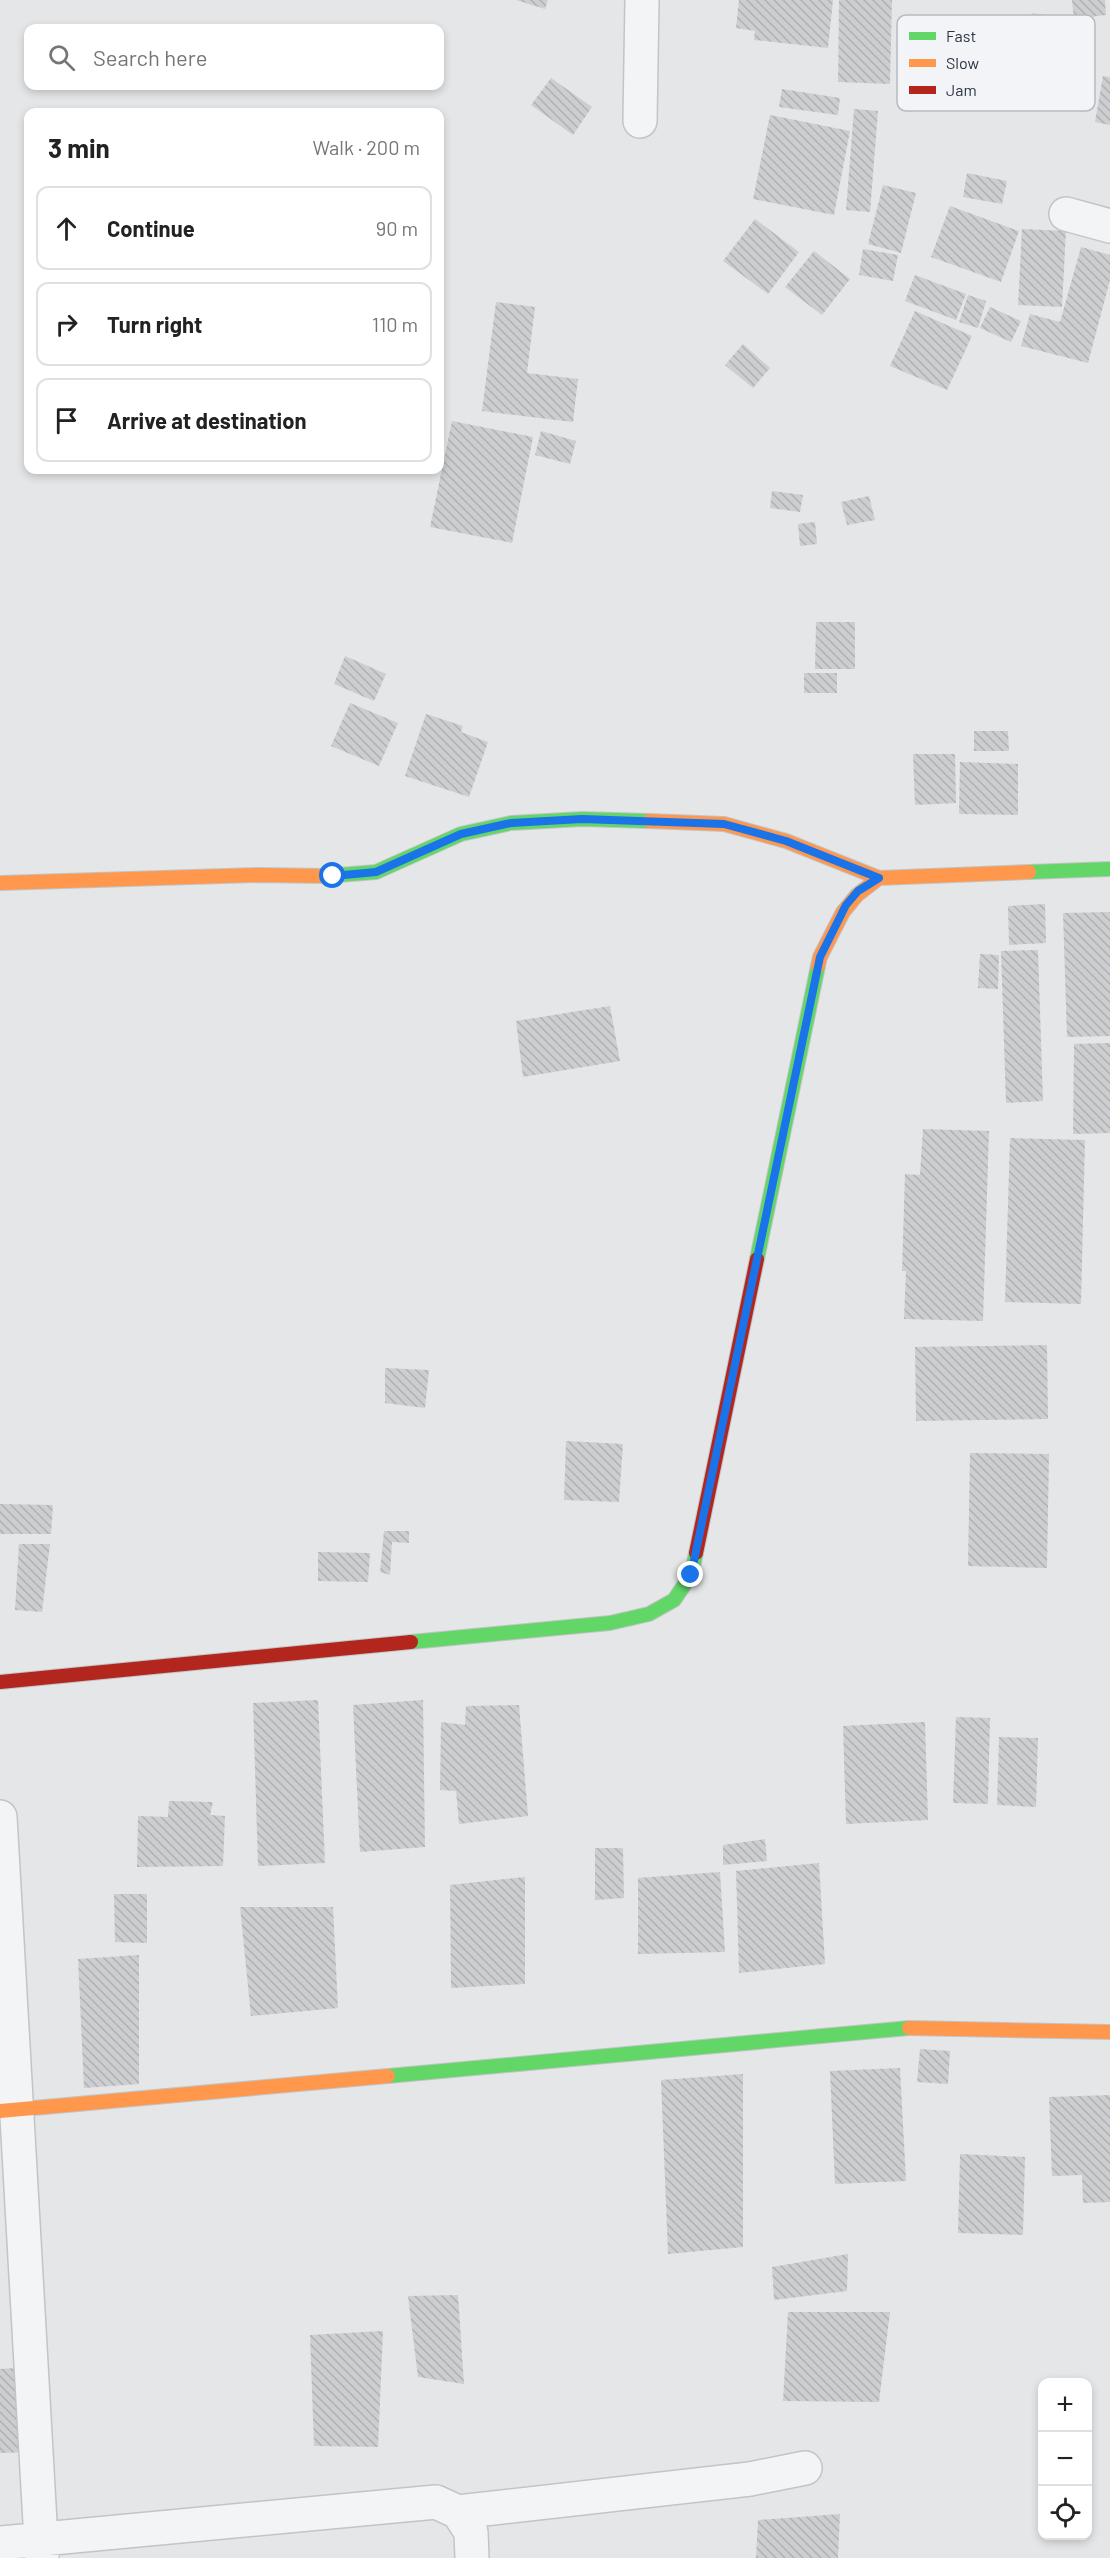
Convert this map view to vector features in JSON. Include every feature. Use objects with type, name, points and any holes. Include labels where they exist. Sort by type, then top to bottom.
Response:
[{"type":"street","points":[[640,122],[642,0]]},
{"type":"street","points":[[1066,214],[1110,226]]},
{"type":"street","points":[[0,883],[258,875],[333,876],[376,872],[461,834],[511,823],[582,819],[724,824],[786,841],[879,878],[1110,869]]},
{"type":"street","points":[[0,1682],[610,1623],[649,1614],[674,1600],[691,1575],[820,957],[846,905],[858,891],[879,878]]},
{"type":"street","points":[[0,1817],[8,2110],[41,2549]]},
{"type":"street","points":[[8,2110],[921,2027],[1110,2032]]},
{"type":"street","points":[[0,2543],[41,2549],[436,2502],[458,2512],[750,2480],[805,2468]]},
{"type":"street","points":[[458,2512],[471,2532],[472,2558]]},
{"type":"building","points":[[516,0],[548,0],[545,9]]},
{"type":"building","points":[[739,0],[833,0],[828,48],[754,40],[755,31],[736,28]]},
{"type":"building","points":[[839,0],[892,0],[890,84],[838,82]]},
{"type":"building","points":[[1072,0],[1105,0],[1106,15],[1074,15]]},
{"type":"building","points":[[1103,76],[1110,77],[1110,125],[1095,122]]},
{"type":"building","points":[[551,78],[592,107],[573,135],[531,105]]},
{"type":"building","points":[[782,89],[840,98],[838,115],[779,107]]},
{"type":"building","points":[[854,109],[878,111],[870,212],[846,210]]},
{"type":"building","points":[[770,115],[850,131],[834,215],[753,199]]},
{"type":"building","points":[[967,173],[1007,181],[1002,204],[963,197]]},
{"type":"building","points":[[883,185],[916,193],[901,253],[868,244]]},
{"type":"building","points":[[950,206],[1019,231],[1001,282],[931,257]]},
{"type":"building","points":[[755,219],[799,252],[768,294],[723,261]]},
{"type":"building","points":[[1022,229],[1066,231],[1062,307],[1018,305]]},
{"type":"building","points":[[1081,247],[1110,255],[1110,280],[1088,363],[1021,346],[1030,314],[1060,322]]},
{"type":"building","points":[[863,249],[898,255],[893,281],[859,275]]},
{"type":"building","points":[[814,251],[850,279],[822,315],[785,287]]},
{"type":"building","points":[[915,275],[966,294],[956,320],[905,301]]},
{"type":"building","points":[[968,295],[986,301],[978,328],[959,322]]},
{"type":"building","points":[[496,302],[535,307],[527,373],[578,379],[573,422],[482,411]]},
{"type":"building","points":[[990,307],[1021,321],[1011,342],[980,328]]},
{"type":"building","points":[[915,311],[972,336],[947,390],[890,366]]},
{"type":"building","points":[[743,344],[770,368],[753,388],[725,365]]},
{"type":"building","points":[[452,421],[533,437],[512,543],[430,527],[441,474],[444,474],[444,460]]},
{"type":"building","points":[[541,431],[576,441],[570,464],[535,455]]},
{"type":"building","points":[[772,491],[803,495],[800,512],[770,508]]},
{"type":"building","points":[[869,496],[875,520],[847,525],[841,502]]},
{"type":"building","points":[[815,522],[817,544],[800,546],[798,524]]},
{"type":"building","points":[[816,622],[855,622],[855,669],[815,669]]},
{"type":"building","points":[[345,656],[386,674],[374,701],[334,684]]},
{"type":"building","points":[[804,673],[837,673],[837,693],[804,693]]},
{"type":"building","points":[[350,703],[398,723],[379,766],[331,746]]},
{"type":"building","points":[[426,714],[463,726],[461,732],[488,742],[469,797],[405,776]]},
{"type":"building","points":[[974,731],[1008,731],[1009,751],[974,751]]},
{"type":"building","points":[[913,754],[955,754],[956,803],[915,805]]},
{"type":"building","points":[[960,762],[1018,764],[1018,815],[959,814]]},
{"type":"building","points":[[1045,904],[1046,943],[1009,945],[1008,906]]},
{"type":"building","points":[[1110,912],[1110,1036],[1067,1037],[1063,913]]},
{"type":"building","points":[[1038,950],[1043,1101],[1006,1103],[1001,951]]},
{"type":"building","points":[[980,954],[999,955],[998,989],[978,988]]},
{"type":"building","points":[[610,1006],[620,1061],[523,1077],[516,1021]]},
{"type":"building","points":[[1110,1043],[1110,1133],[1073,1134],[1074,1044]]},
{"type":"building","points":[[923,1129],[989,1131],[983,1321],[904,1319],[906,1271],[902,1271],[905,1174],[920,1175]]},
{"type":"building","points":[[1010,1138],[1085,1140],[1081,1304],[1005,1302]]},
{"type":"building","points":[[1047,1345],[1048,1419],[916,1421],[915,1347]]},
{"type":"building","points":[[385,1368],[429,1370],[425,1408],[385,1403]]},
{"type":"building","points":[[566,1441],[623,1444],[619,1502],[564,1500]]},
{"type":"building","points":[[970,1453],[1049,1454],[1047,1568],[968,1566]]},
{"type":"building","points":[[0,1504],[53,1505],[51,1534],[0,1534]]},
{"type":"building","points":[[384,1531],[409,1531],[409,1543],[392,1542],[390,1575],[380,1572]]},
{"type":"building","points":[[19,1544],[50,1544],[42,1612],[15,1610]]},
{"type":"building","points":[[318,1552],[370,1553],[368,1582],[318,1581]]},
{"type":"building","points":[[318,1700],[325,1863],[258,1866],[253,1703]]},
{"type":"building","points":[[423,1700],[425,1847],[360,1852],[353,1705]]},
{"type":"building","points":[[519,1705],[528,1816],[459,1824],[456,1791],[440,1790],[441,1722],[465,1725],[466,1706]]},
{"type":"building","points":[[956,1717],[990,1718],[988,1804],[953,1803]]},
{"type":"building","points":[[925,1722],[928,1820],[846,1824],[843,1726]]},
{"type":"building","points":[[999,1737],[1038,1738],[1036,1807],[997,1805]]},
{"type":"building","points":[[169,1801],[213,1802],[210,1815],[225,1816],[223,1866],[137,1867],[138,1816],[168,1817]]},
{"type":"building","points":[[765,1839],[767,1861],[723,1865],[723,1845]]},
{"type":"building","points":[[595,1848],[623,1848],[624,1898],[595,1900]]},
{"type":"building","points":[[819,1863],[825,1964],[739,1973],[736,1871]]},
{"type":"building","points":[[720,1872],[725,1952],[638,1954],[638,1878]]},
{"type":"building","points":[[525,1877],[525,1984],[451,1988],[450,1885]]},
{"type":"building","points":[[114,1894],[147,1894],[147,1943],[115,1942]]},
{"type":"building","points":[[240,1907],[333,1907],[338,2008],[251,2016]]},
{"type":"building","points":[[139,1955],[139,2084],[84,2088],[78,1959]]},
{"type":"building","points":[[920,2049],[950,2051],[948,2084],[917,2082]]},
{"type":"building","points":[[900,2068],[906,2181],[835,2184],[830,2071]]},
{"type":"building","points":[[743,2074],[743,2247],[668,2254],[661,2080]]},
{"type":"building","points":[[1110,2095],[1110,2202],[1083,2203],[1082,2175],[1052,2176],[1049,2097]]},
{"type":"building","points":[[960,2154],[1025,2157],[1023,2235],[958,2233]]},
{"type":"building","points":[[848,2254],[847,2291],[774,2300],[772,2267]]},
{"type":"building","points":[[458,2295],[464,2384],[418,2377],[408,2296]]},
{"type":"building","points":[[788,2312],[890,2312],[879,2402],[783,2401]]},
{"type":"building","points":[[383,2331],[378,2447],[314,2446],[310,2335]]},
{"type":"building","points":[[30,2367],[35,2452],[0,2453],[0,2369]]},
{"type":"building","points":[[840,2514],[838,2558],[756,2558],[758,2520]]},
{"type":"traffic: fast","points":[[326,876],[376,872],[461,834],[511,823],[582,819],[649,821]]},
{"type":"traffic: fast","points":[[1029,872],[1110,869]]},
{"type":"traffic: fast","points":[[757,1259],[818,966]]},
{"type":"traffic: fast","points":[[411,1642],[610,1623],[649,1614],[674,1600],[691,1575],[696,1553]]},
{"type":"traffic: fast","points":[[388,2076],[909,2028]]},
{"type":"traffic: slow","points":[[649,821],[724,824],[786,841],[879,878]]},
{"type":"traffic: slow","points":[[818,966],[820,957],[843,912],[857,895],[879,878],[1029,872]]},
{"type":"traffic: slow","points":[[0,883],[258,875],[326,876]]},
{"type":"traffic: slow","points":[[909,2028],[1110,2032]]},
{"type":"traffic: slow","points":[[0,2111],[388,2076]]},
{"type":"traffic: jam","points":[[696,1553],[757,1259]]},
{"type":"traffic: jam","points":[[0,1682],[411,1642]]},
{"type":"route","points":[[333,876],[376,872],[461,834],[511,823],[582,819],[724,824],[786,841],[879,878],[858,891],[846,905],[820,957],[691,1575]]}]
